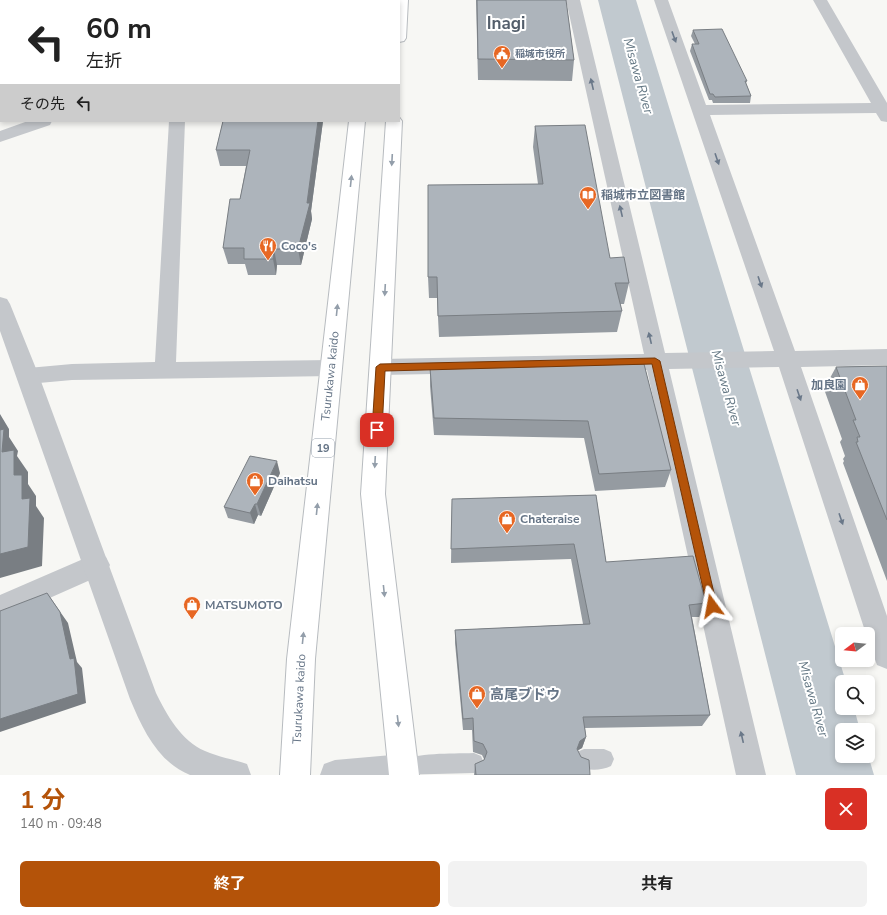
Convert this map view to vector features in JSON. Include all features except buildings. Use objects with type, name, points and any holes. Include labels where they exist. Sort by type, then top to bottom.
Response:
[{"type":"main road","points":[[400,19],[401,0]]},
{"type":"main road","name":"Tsurukawa kaido","points":[[295,775],[301,660],[357,122]]},
{"type":"main road","points":[[394,122],[373,494],[404,772]]},
{"type":"street","points":[[573,0],[751,775]]},
{"type":"street","points":[[661,0],[787,358],[887,656]]},
{"type":"street","points":[[820,0],[885,111]]},
{"type":"street","points":[[700,110],[885,111]]},
{"type":"street","points":[[0,137],[41,122]]},
{"type":"street","points":[[165,370],[168,337],[177,122]]},
{"type":"street","points":[[0,304],[97,565],[144,699],[156,726],[171,745],[196,762],[236,775]]},
{"type":"street","points":[[380,367],[887,357]]},
{"type":"street","points":[[28,376],[72,372],[331,368]]},
{"type":"street","points":[[0,608],[97,565]]},
{"type":"street","points":[[335,775],[404,772]]},
{"type":"lane","points":[[584,759],[604,759]]},
{"type":"lane","points":[[404,772],[440,764],[474,763]]},
{"type":"waterway","name":"Misawa River","points":[[617,0],[835,775]]},
{"type":"place","name":"稲城市役所","points":[[502,69]]},
{"type":"place","name":"稲城市立図書館","points":[[588,210]]},
{"type":"place","name":"Coco's","points":[[268,261]]},
{"type":"place","name":"加良園","points":[[860,400]]},
{"type":"place","name":"Daihatsu","points":[[255,496]]},
{"type":"place","name":"Chateraise","points":[[507,534]]},
{"type":"place","name":"MATSUMOTO","points":[[192,620]]},
{"type":"place","name":"高尾ブドウ","points":[[477,709]]},
{"type":"district","name":"Inagi","points":[[506,23]]},
{"type":"route","points":[[377,430],[380,367],[655,361],[712,606]]}]
